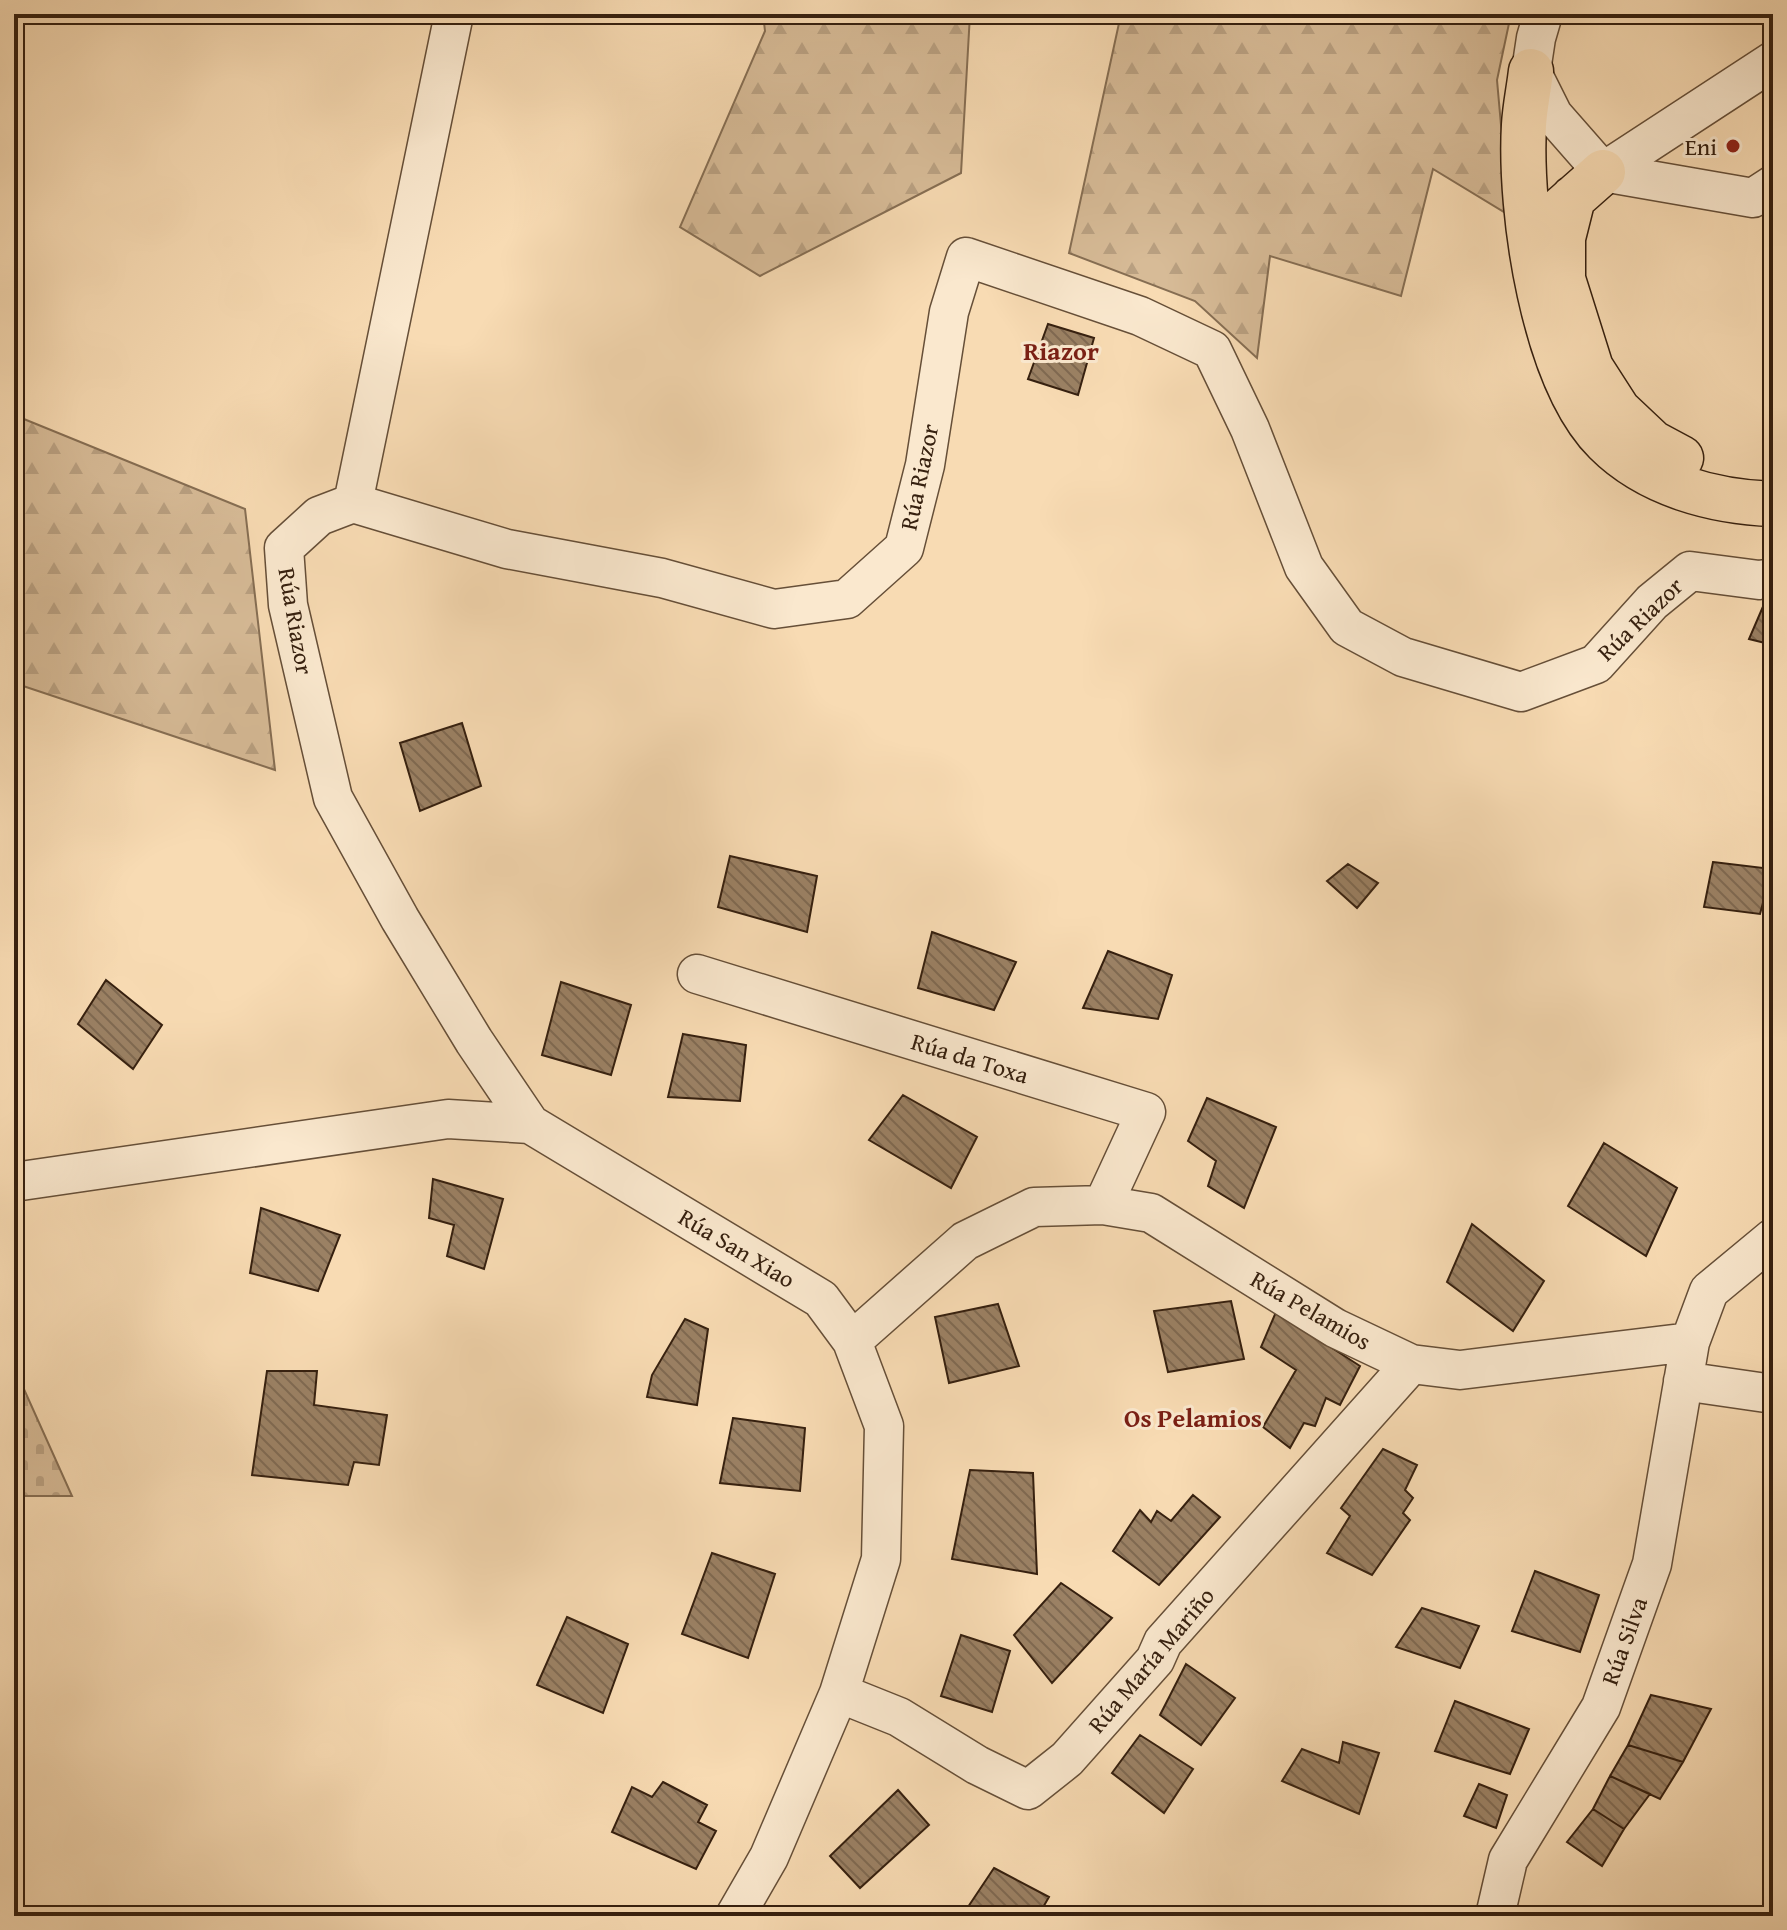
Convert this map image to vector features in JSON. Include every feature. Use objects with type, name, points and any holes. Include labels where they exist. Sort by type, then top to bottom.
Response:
[{"type":"highway","points":[[1531,71],[1524,125],[1529,244],[1555,353],[1580,410],[1607,443],[1649,474],[1697,494],[1773,504]]},
{"type":"highway","points":[[1529,244],[1539,228],[1588,185]]},
{"type":"highway","points":[[1588,185],[1563,238],[1563,279],[1591,368],[1618,410],[1653,443],[1696,465],[1773,477]]},
{"type":"street","points":[[353,503],[454,14]]},
{"type":"street","points":[[1543,14],[1531,71],[1588,185]]},
{"type":"street","points":[[1588,185],[1773,61]]},
{"type":"street","points":[[1588,185],[1753,198],[1773,185]]},
{"type":"street","name":"Rúa Riazor","points":[[530,1124],[474,1041],[400,919],[333,798],[288,605],[284,548],[319,516],[353,503],[507,549],[662,578],[774,609],[847,599],[904,548],[925,465],[949,312],[966,257],[1140,316],[1212,350],[1250,429],[1304,567],[1347,627],[1403,657],[1521,692],[1596,664],[1652,602],[1690,571],[1759,580],[1773,578]]},
{"type":"street","name":"Rúa da Toxa","points":[[697,974],[1146,1112],[1103,1205]]},
{"type":"street","name":"Rúa San Xiao","points":[[14,1182],[448,1119],[530,1124],[821,1299],[852,1341],[884,1426],[881,1559],[839,1693],[769,1857],[735,1916]]},
{"type":"street","name":"Rúa Pelamios","points":[[852,1341],[965,1241],[1034,1207],[1103,1205],[1151,1213],[1335,1328],[1411,1364],[1460,1370],[1690,1342]]},
{"type":"street","points":[[1690,1342],[1709,1291],[1773,1238]]},
{"type":"street","name":"Rúa Silva","points":[[1495,1916],[1508,1860],[1601,1707],[1652,1564],[1690,1342]]},
{"type":"street","name":"Rúa María Mariño","points":[[839,1693],[899,1717],[977,1765],[1028,1790],[1067,1759],[1155,1660],[1163,1642],[1411,1364]]},
{"type":"street","points":[[1683,1381],[1773,1394]]},
{"type":"path","points":[[1767,788],[1773,754]]},
{"type":"green space","points":[[763,14],[970,14],[961,173],[760,276],[680,227],[765,31]]},
{"type":"green space","points":[[1121,14],[1511,14],[1497,80],[1509,215],[1433,169],[1401,296],[1270,256],[1257,358],[1195,301],[1069,253]]},
{"type":"green space","points":[[14,415],[245,509],[275,770],[14,683]]},
{"type":"green space","points":[[14,1367],[72,1496],[14,1496]]},
{"type":"building","points":[[1048,324],[1094,338],[1078,395],[1028,379]]},
{"type":"building","points":[[1773,594],[1773,645],[1749,639],[1768,595]]},
{"type":"building","points":[[462,723],[481,786],[420,811],[400,743]]},
{"type":"building","points":[[730,856],[817,876],[807,932],[718,907]]},
{"type":"building","points":[[1713,862],[1772,869],[1760,914],[1704,907]]},
{"type":"building","points":[[1348,864],[1378,883],[1357,908],[1327,881]]},
{"type":"building","points":[[932,932],[1016,962],[994,1010],[918,988]]},
{"type":"building","points":[[1108,951],[1172,975],[1158,1019],[1083,1008]]},
{"type":"building","points":[[106,980],[162,1025],[133,1069],[78,1024]]},
{"type":"building","points":[[561,982],[631,1005],[611,1075],[542,1055]]},
{"type":"building","points":[[683,1034],[746,1045],[740,1101],[668,1097]]},
{"type":"building","points":[[903,1095],[977,1137],[951,1188],[869,1140]]},
{"type":"building","points":[[1207,1098],[1276,1127],[1244,1208],[1208,1186],[1216,1161],[1188,1141]]},
{"type":"building","points":[[1604,1143],[1677,1188],[1646,1256],[1568,1206]]},
{"type":"building","points":[[433,1179],[503,1199],[484,1269],[447,1256],[454,1225],[429,1218]]},
{"type":"building","points":[[261,1208],[340,1235],[318,1291],[250,1273]]},
{"type":"building","points":[[1472,1224],[1544,1281],[1513,1331],[1447,1282]]},
{"type":"building","points":[[1231,1301],[1244,1359],[1168,1372],[1154,1311]]},
{"type":"building","points":[[998,1304],[1019,1366],[949,1383],[935,1317]]},
{"type":"building","points":[[1276,1312],[1360,1366],[1340,1405],[1326,1398],[1315,1426],[1304,1423],[1290,1448],[1263,1427],[1296,1370],[1261,1347]]},
{"type":"building","points":[[685,1319],[708,1329],[697,1405],[647,1397],[652,1375]]},
{"type":"building","points":[[267,1371],[317,1371],[314,1405],[387,1415],[379,1465],[354,1462],[348,1485],[252,1475]]},
{"type":"building","points":[[733,1418],[805,1428],[800,1491],[720,1483]]},
{"type":"building","points":[[1383,1449],[1417,1465],[1405,1490],[1413,1498],[1403,1513],[1410,1520],[1372,1575],[1327,1553],[1350,1516],[1341,1508]]},
{"type":"building","points":[[970,1470],[1033,1473],[1037,1574],[952,1559]]},
{"type":"building","points":[[1193,1495],[1220,1517],[1159,1585],[1113,1551],[1140,1510],[1151,1522],[1157,1511],[1171,1521]]},
{"type":"building","points":[[712,1553],[775,1574],[748,1658],[682,1634]]},
{"type":"building","points":[[1535,1571],[1599,1595],[1580,1652],[1512,1631]]},
{"type":"building","points":[[1061,1583],[1112,1618],[1052,1683],[1014,1635]]},
{"type":"building","points":[[1422,1608],[1479,1626],[1460,1668],[1396,1647]]},
{"type":"building","points":[[567,1617],[628,1644],[603,1713],[537,1685]]},
{"type":"building","points":[[961,1635],[1010,1651],[992,1712],[941,1696]]},
{"type":"building","points":[[1186,1664],[1235,1698],[1201,1745],[1160,1715]]},
{"type":"building","points":[[1651,1695],[1711,1709],[1683,1762],[1628,1745]]},
{"type":"building","points":[[1455,1701],[1529,1729],[1510,1774],[1435,1751]]},
{"type":"building","points":[[1140,1735],[1193,1769],[1164,1813],[1112,1773]]},
{"type":"building","points":[[1343,1742],[1379,1753],[1359,1814],[1282,1781],[1302,1749],[1339,1763]]},
{"type":"building","points":[[1628,1745],[1683,1762],[1660,1799],[1610,1776]]},
{"type":"building","points":[[1610,1776],[1650,1794],[1624,1829],[1593,1809]]},
{"type":"building","points":[[663,1782],[707,1805],[698,1822],[716,1831],[696,1869],[612,1832],[632,1787],[652,1797]]},
{"type":"building","points":[[1479,1784],[1507,1795],[1496,1828],[1464,1816]]},
{"type":"building","points":[[898,1790],[929,1825],[860,1888],[830,1856]]},
{"type":"building","points":[[1593,1809],[1624,1829],[1602,1866],[1567,1842]]},
{"type":"building","points":[[994,1868],[1049,1897],[1038,1916],[962,1916]]},
{"type":"place","name":"Eni","points":[[1733,146]]},
{"type":"district","name":"Riazor","points":[[1061,350]]},
{"type":"district","name":"Os Pelamios","points":[[1193,1417]]}]
